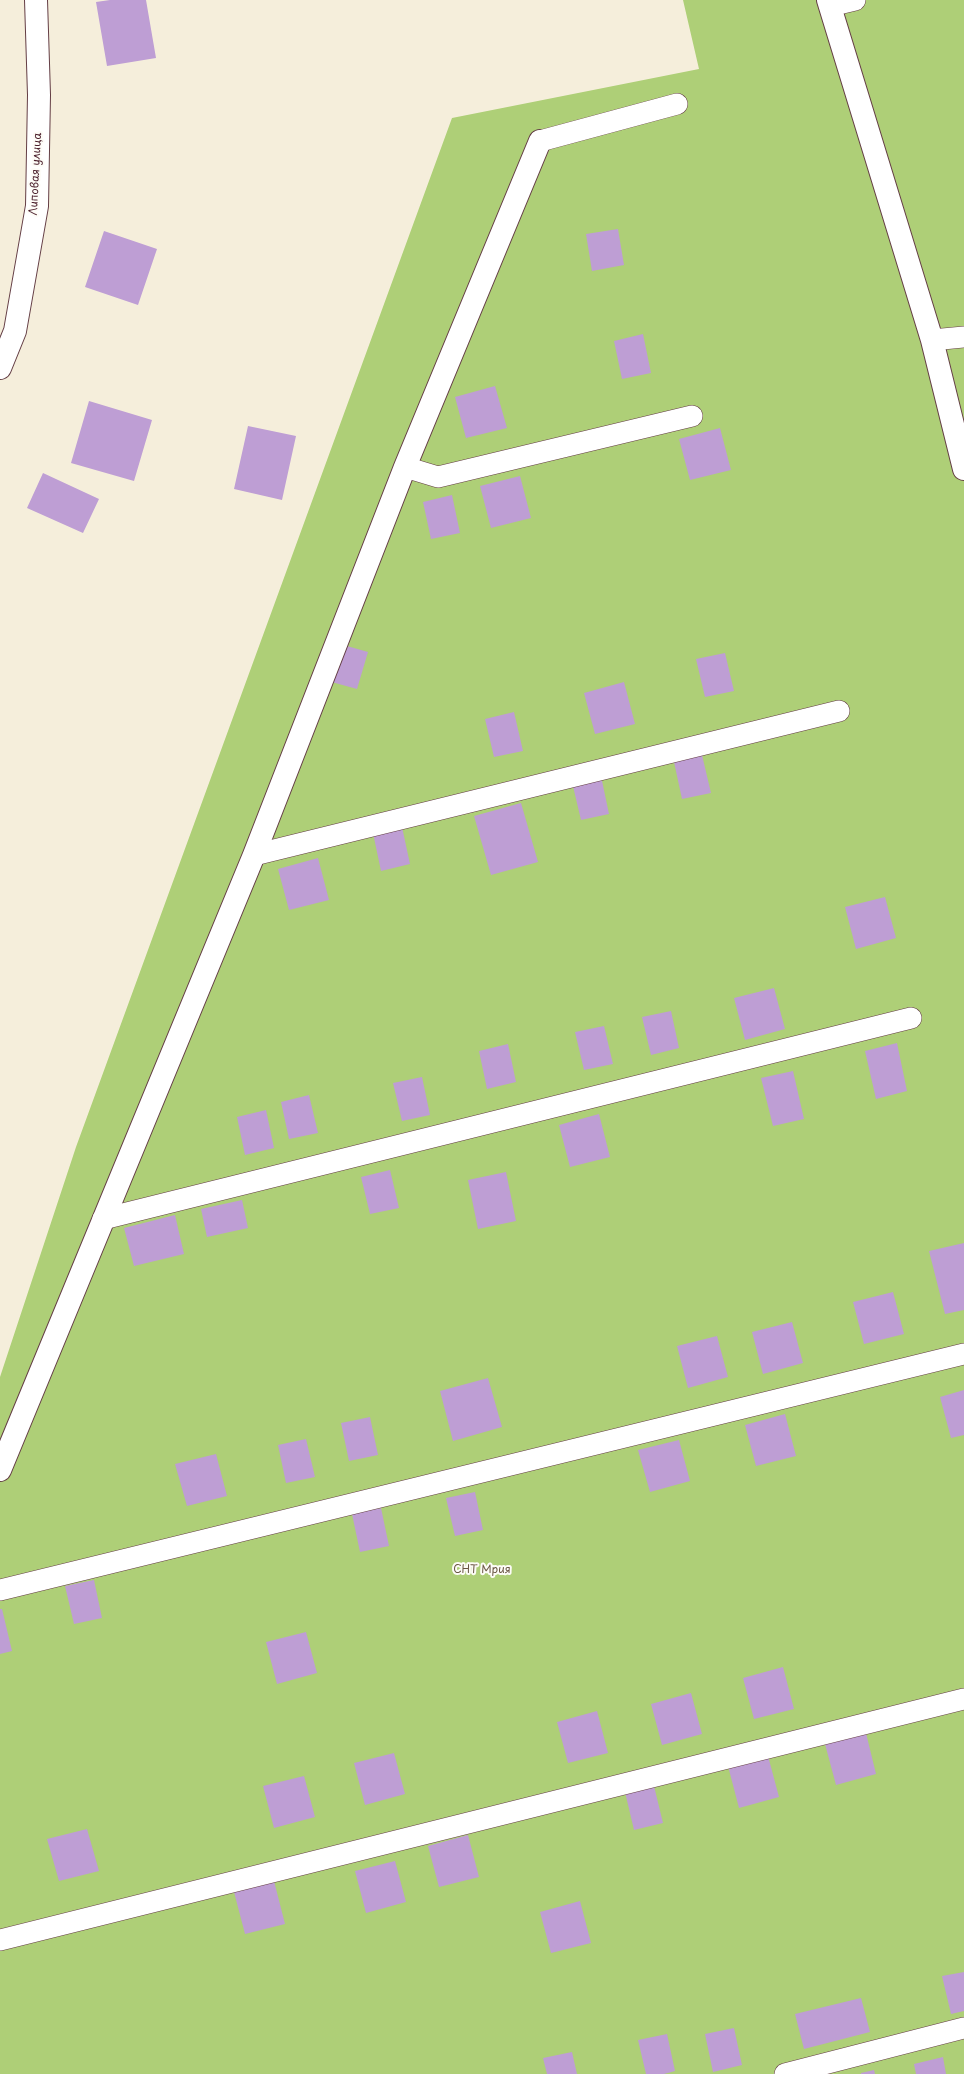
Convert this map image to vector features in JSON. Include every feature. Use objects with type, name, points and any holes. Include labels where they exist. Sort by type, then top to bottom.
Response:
[{"type":"street","name":"Липовая улица","points":[[0,368],[15,331],[37,206],[39,95],[36,0]]},
{"type":"street","points":[[829,3],[932,340],[964,469]]},
{"type":"street","points":[[0,1470],[254,855],[404,467],[540,141]]},
{"type":"lane","points":[[829,3],[855,0]]},
{"type":"lane","points":[[540,141],[677,104]]},
{"type":"lane","points":[[932,340],[964,337]]},
{"type":"lane","points":[[404,467],[438,477],[692,416]]},
{"type":"lane","points":[[254,855],[839,712]]},
{"type":"lane","points":[[103,1219],[911,1018]]},
{"type":"lane","points":[[0,1590],[964,1354]]},
{"type":"lane","points":[[0,1940],[964,1699]]},
{"type":"lane","points":[[785,2074],[964,2028]]},
{"type":"green space","name":"СНТ Мрия","points":[[683,0],[964,0],[964,2074],[0,2074],[0,1377],[76,1147],[452,118],[699,69]]},
{"type":"building","points":[[110,0],[146,0],[156,58],[107,66],[96,2]]},
{"type":"building","points":[[618,229],[624,265],[592,271],[586,234]]},
{"type":"building","points":[[104,231],[157,249],[138,305],[85,287]]},
{"type":"building","points":[[643,334],[651,373],[622,379],[614,341]]},
{"type":"building","points":[[495,386],[507,428],[466,438],[455,397]]},
{"type":"building","points":[[89,401],[152,420],[134,481],[71,463]]},
{"type":"building","points":[[248,426],[296,436],[282,500],[234,489]]},
{"type":"building","points":[[720,428],[731,470],[690,480],[679,439]]},
{"type":"building","points":[[43,473],[99,499],[83,533],[27,508]]},
{"type":"building","points":[[520,476],[531,518],[491,528],[480,486]]},
{"type":"building","points":[[452,495],[460,533],[431,539],[423,502]]},
{"type":"building","points":[[340,644],[368,652],[357,689],[328,681]]},
{"type":"building","points":[[725,653],[734,691],[705,697],[696,659]]},
{"type":"building","points":[[624,682],[635,724],[595,734],[584,693]]},
{"type":"building","points":[[514,712],[523,751],[494,757],[485,719]]},
{"type":"building","points":[[702,755],[711,793],[682,799],[674,762]]},
{"type":"building","points":[[601,776],[609,814],[581,820],[572,782]]},
{"type":"building","points":[[521,803],[538,862],[491,875],[474,816]]},
{"type":"building","points":[[402,827],[410,864],[381,871],[373,833]]},
{"type":"building","points":[[318,858],[329,900],[289,910],[278,869]]},
{"type":"building","points":[[885,897],[896,938],[856,949],[845,907]]},
{"type":"building","points":[[774,988],[785,1029],[745,1040],[734,998]]},
{"type":"building","points":[[671,1011],[679,1048],[651,1055],[642,1017]]},
{"type":"building","points":[[604,1026],[613,1064],[584,1070],[575,1032]]},
{"type":"building","points":[[897,1043],[907,1091],[876,1099],[865,1051]]},
{"type":"building","points":[[508,1044],[516,1082],[487,1089],[479,1051]]},
{"type":"building","points":[[793,1071],[804,1119],[773,1126],[761,1078]]},
{"type":"building","points":[[422,1077],[430,1115],[402,1121],[393,1083]]},
{"type":"building","points":[[309,1095],[318,1133],[289,1139],[281,1102]]},
{"type":"building","points":[[266,1110],[274,1148],[245,1155],[237,1117]]},
{"type":"building","points":[[599,1114],[610,1157],[570,1167],[559,1125]]},
{"type":"building","points":[[390,1170],[399,1208],[370,1214],[361,1177]]},
{"type":"building","points":[[506,1172],[516,1221],[478,1229],[468,1180]]},
{"type":"building","points":[[242,1200],[248,1228],[207,1237],[201,1209]]},
{"type":"building","points":[[175,1215],[184,1254],[134,1266],[124,1228]]},
{"type":"building","points":[[964,1243],[964,1310],[945,1314],[929,1251]]},
{"type":"building","points":[[893,1292],[904,1334],[864,1344],[853,1302]]},
{"type":"building","points":[[792,1322],[803,1363],[763,1374],[752,1332]]},
{"type":"building","points":[[717,1336],[728,1377],[688,1388],[677,1346]]},
{"type":"building","points":[[488,1378],[502,1427],[453,1441],[440,1391]]},
{"type":"building","points":[[964,1390],[964,1435],[951,1438],[940,1397]]},
{"type":"building","points":[[785,1414],[796,1456],[756,1466],[745,1425]]},
{"type":"building","points":[[370,1417],[378,1455],[349,1461],[341,1423]]},
{"type":"building","points":[[306,1439],[315,1477],[286,1483],[278,1445]]},
{"type":"building","points":[[679,1440],[690,1481],[650,1492],[638,1450]]},
{"type":"building","points":[[216,1454],[227,1496],[187,1506],[175,1464]]},
{"type":"building","points":[[475,1492],[483,1530],[455,1536],[446,1498]]},
{"type":"building","points":[[381,1508],[389,1546],[360,1552],[352,1514]]},
{"type":"building","points":[[94,1580],[102,1618],[74,1624],[65,1586]]},
{"type":"building","points":[[0,1609],[2,1609],[12,1651],[0,1654]]},
{"type":"building","points":[[306,1632],[317,1673],[277,1684],[266,1642]]},
{"type":"building","points":[[783,1667],[794,1709],[754,1719],[743,1678]]},
{"type":"building","points":[[691,1693],[702,1734],[662,1745],[651,1704]]},
{"type":"building","points":[[597,1711],[608,1753],[568,1763],[557,1722]]},
{"type":"building","points":[[866,1733],[876,1774],[836,1785],[825,1744]]},
{"type":"building","points":[[394,1753],[405,1794],[365,1805],[354,1763]]},
{"type":"building","points":[[768,1756],[779,1797],[739,1808],[728,1766]]},
{"type":"building","points":[[304,1776],[315,1817],[274,1828],[263,1786]]},
{"type":"building","points":[[654,1786],[663,1823],[634,1830],[625,1792]]},
{"type":"building","points":[[87,1829],[99,1871],[59,1881],[47,1839]]},
{"type":"building","points":[[468,1835],[479,1877],[439,1887],[428,1846]]},
{"type":"building","points":[[395,1861],[406,1902],[366,1913],[355,1871]]},
{"type":"building","points":[[274,1881],[285,1924],[245,1934],[234,1892]]},
{"type":"building","points":[[580,1901],[591,1943],[551,1953],[540,1912]]},
{"type":"building","points":[[964,1972],[964,2011],[951,2014],[942,1976]]},
{"type":"building","points":[[861,1998],[870,2032],[804,2049],[795,2014]]},
{"type":"building","points":[[734,2028],[742,2065],[713,2072],[705,2034]]},
{"type":"building","points":[[667,2034],[675,2071],[664,2074],[646,2074],[638,2040]]},
{"type":"building","points":[[572,2052],[577,2074],[547,2074],[543,2058]]},
{"type":"building","points":[[943,2057],[946,2074],[916,2074],[914,2064]]},
{"type":"building","points":[[874,2070],[875,2074],[861,2074],[861,2073]]}]
